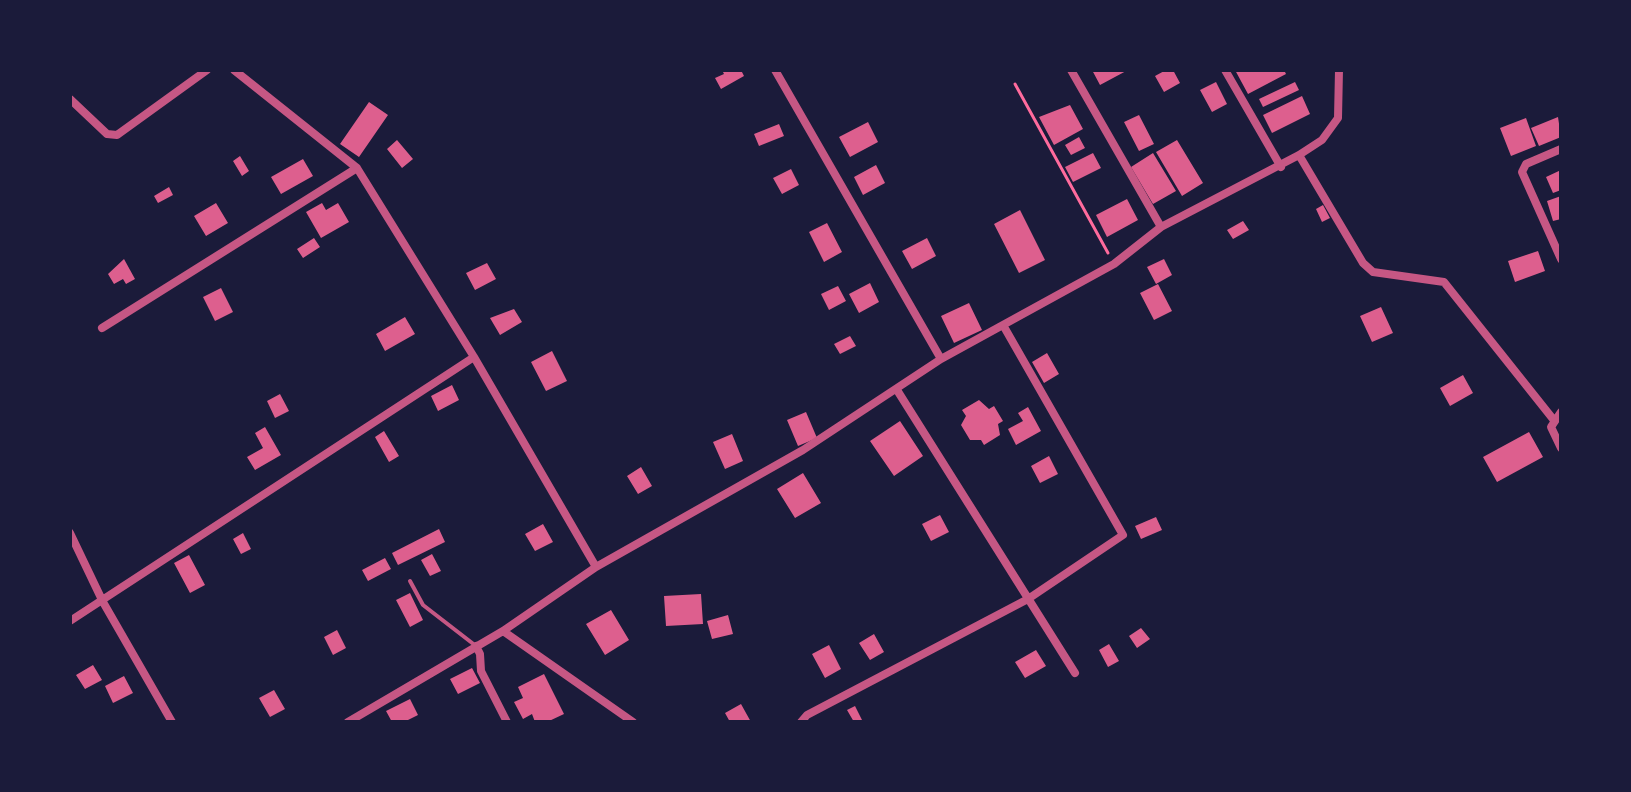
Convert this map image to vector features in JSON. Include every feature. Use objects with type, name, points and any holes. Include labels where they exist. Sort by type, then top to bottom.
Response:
[{"type":"street","points":[[70,99],[107,134],[117,135],[207,70]]},
{"type":"street","points":[[234,70],[357,168],[474,357],[596,567]]},
{"type":"street","points":[[775,70],[941,359]]},
{"type":"street","points":[[1071,70],[1161,227]]},
{"type":"street","points":[[1225,70],[1281,167]]},
{"type":"street","points":[[350,722],[503,631],[596,567],[803,450],[941,359],[1114,264],[1161,227],[1281,167],[1322,140],[1338,118],[1339,70]]},
{"type":"street","points":[[1561,149],[1533,160],[1522,172],[1561,259]]},
{"type":"street","points":[[1299,155],[1363,263],[1373,272],[1444,282],[1557,415],[1551,427],[1561,448]]},
{"type":"street","points":[[102,328],[357,168]]},
{"type":"street","points":[[1550,234],[1561,230]]},
{"type":"street","points":[[801,722],[807,715],[1028,599],[1119,540],[1122,530],[1003,325]]},
{"type":"street","points":[[70,621],[474,357]]},
{"type":"street","points":[[897,390],[1075,673]]},
{"type":"street","points":[[70,533],[103,602],[172,722]]},
{"type":"street","points":[[503,631],[633,722]]},
{"type":"street","points":[[476,646],[481,671],[507,722]]},
{"type":"lane","points":[[410,581],[423,605],[476,646]]},
{"type":"path","points":[[1015,84],[1114,264]]},
{"type":"building","points":[[722,70],[741,70],[744,76],[721,89],[715,78],[724,74]]},
{"type":"building","points":[[1092,70],[1128,70],[1100,85]]},
{"type":"building","points":[[1173,70],[1180,83],[1164,92],[1155,76]]},
{"type":"building","points":[[1235,70],[1284,70],[1286,74],[1248,94]]},
{"type":"building","points":[[1216,82],[1227,104],[1212,112],[1200,90]]},
{"type":"building","points":[[1295,82],[1299,90],[1263,107],[1259,99]]},
{"type":"building","points":[[1302,96],[1310,114],[1272,133],[1263,115]]},
{"type":"building","points":[[369,102],[388,115],[359,157],[340,144]]},
{"type":"building","points":[[1070,105],[1083,129],[1054,145],[1039,117]]},
{"type":"building","points":[[1139,115],[1154,144],[1139,151],[1124,122]]},
{"type":"building","points":[[1558,117],[1561,137],[1539,146],[1531,128]]},
{"type":"building","points":[[1526,118],[1536,146],[1511,156],[1500,128]]},
{"type":"building","points":[[868,122],[878,142],[850,157],[839,137]]},
{"type":"building","points":[[779,124],[784,136],[759,146],[754,134]]},
{"type":"building","points":[[1079,137],[1085,148],[1071,155],[1065,145]]},
{"type":"building","points":[[397,140],[413,159],[402,168],[387,149]]},
{"type":"building","points":[[1177,140],[1203,183],[1182,196],[1156,152]]},
{"type":"building","points":[[1093,153],[1101,168],[1073,182],[1065,167]]},
{"type":"building","points":[[1153,153],[1176,191],[1153,204],[1131,167]]},
{"type":"building","points":[[240,156],[249,171],[242,176],[233,161]]},
{"type":"building","points":[[303,159],[313,176],[281,194],[271,177]]},
{"type":"building","points":[[876,165],[885,183],[863,195],[854,177]]},
{"type":"building","points":[[791,169],[799,185],[782,194],[773,178]]},
{"type":"building","points":[[1561,170],[1561,190],[1553,193],[1546,177]]},
{"type":"building","points":[[169,187],[173,195],[158,203],[154,196]]},
{"type":"building","points":[[1561,196],[1561,219],[1553,221],[1547,201]]},
{"type":"building","points":[[1127,199],[1138,220],[1107,237],[1096,215]]},
{"type":"building","points":[[216,203],[228,223],[206,236],[194,216]]},
{"type":"building","points":[[322,203],[326,210],[338,203],[349,222],[321,238],[306,212]]},
{"type":"building","points":[[1323,205],[1330,218],[1322,222],[1316,209]]},
{"type":"building","points":[[1020,210],[1045,260],[1019,273],[994,224]]},
{"type":"building","points":[[1243,221],[1249,230],[1233,239],[1227,230]]},
{"type":"building","points":[[827,223],[842,252],[824,262],[809,232]]},
{"type":"building","points":[[314,238],[320,247],[303,258],[297,249]]},
{"type":"building","points":[[927,238],[936,256],[912,269],[902,251]]},
{"type":"building","points":[[1538,251],[1545,271],[1515,282],[1508,261]]},
{"type":"building","points":[[124,259],[135,279],[126,284],[123,279],[114,284],[108,274]]},
{"type":"building","points":[[1164,259],[1172,275],[1156,284],[1147,267]]},
{"type":"building","points":[[487,263],[496,279],[475,290],[466,273]]},
{"type":"building","points":[[870,283],[879,302],[859,313],[849,294]]},
{"type":"building","points":[[1158,284],[1172,311],[1154,320],[1140,293]]},
{"type":"building","points":[[838,286],[846,301],[829,310],[821,294]]},
{"type":"building","points":[[221,288],[233,312],[215,321],[203,297]]},
{"type":"building","points":[[969,303],[982,330],[954,343],[941,316]]},
{"type":"building","points":[[1381,307],[1393,333],[1372,342],[1360,316]]},
{"type":"building","points":[[514,309],[522,322],[500,335],[490,318]]},
{"type":"building","points":[[405,317],[415,334],[385,351],[376,334]]},
{"type":"building","points":[[850,336],[856,346],[840,354],[834,344]]},
{"type":"building","points":[[552,351],[567,381],[546,391],[531,362]]},
{"type":"building","points":[[1047,353],[1059,374],[1044,383],[1032,362]]},
{"type":"building","points":[[1463,375],[1473,393],[1450,406],[1440,388]]},
{"type":"building","points":[[452,385],[459,400],[438,411],[431,396]]},
{"type":"building","points":[[280,394],[289,411],[275,418],[267,401]]},
{"type":"building","points":[[979,400],[989,409],[994,406],[1003,421],[998,424],[1000,435],[984,445],[981,440],[970,440],[961,425],[966,416],[962,410]]},
{"type":"building","points":[[1028,407],[1041,431],[1016,445],[1008,429],[1023,421],[1018,413]]},
{"type":"building","points":[[806,412],[817,438],[798,446],[787,420]]},
{"type":"building","points":[[900,421],[923,456],[894,476],[870,441]]},
{"type":"building","points":[[265,427],[281,455],[255,470],[247,457],[263,448],[255,433]]},
{"type":"building","points":[[384,431],[399,456],[389,462],[375,437]]},
{"type":"building","points":[[1529,432],[1543,457],[1497,482],[1483,457]]},
{"type":"building","points":[[732,434],[743,461],[725,469],[713,442]]},
{"type":"building","points":[[1049,456],[1058,474],[1040,483],[1031,466]]},
{"type":"building","points":[[641,467],[652,486],[638,494],[627,476]]},
{"type":"building","points":[[803,473],[821,503],[795,518],[777,489]]},
{"type":"building","points":[[940,515],[949,532],[931,541],[922,524]]},
{"type":"building","points":[[1156,517],[1162,530],[1141,539],[1135,526]]},
{"type":"building","points":[[543,524],[553,542],[535,551],[525,534]]},
{"type":"building","points":[[439,529],[445,542],[398,565],[392,553]]},
{"type":"building","points":[[243,533],[251,549],[241,554],[233,539]]},
{"type":"building","points":[[432,554],[441,571],[430,576],[421,560]]},
{"type":"building","points":[[189,555],[205,585],[190,593],[174,563]]},
{"type":"building","points":[[385,558],[391,569],[368,581],[362,570]]},
{"type":"building","points":[[410,593],[423,620],[410,627],[396,600]]},
{"type":"building","points":[[701,594],[703,624],[666,626],[664,596]]},
{"type":"building","points":[[611,610],[629,640],[605,655],[586,624]]},
{"type":"building","points":[[728,615],[733,634],[712,639],[707,621]]},
{"type":"building","points":[[1141,628],[1150,639],[1137,648],[1129,636]]},
{"type":"building","points":[[337,630],[346,648],[333,655],[324,637]]},
{"type":"building","points":[[874,634],[884,652],[870,660],[859,643]]},
{"type":"building","points":[[1109,644],[1119,661],[1108,667],[1099,650]]},
{"type":"building","points":[[829,645],[841,669],[825,678],[812,654]]},
{"type":"building","points":[[1036,650],[1046,666],[1025,678],[1015,662]]},
{"type":"building","points":[[93,665],[102,680],[85,689],[76,675]]},
{"type":"building","points":[[472,668],[480,683],[458,694],[450,679]]},
{"type":"building","points":[[544,674],[564,714],[547,722],[535,722],[532,714],[523,719],[514,702],[523,698],[518,687]]},
{"type":"building","points":[[124,676],[133,693],[113,703],[105,686]]},
{"type":"building","points":[[274,690],[285,709],[270,717],[259,698]]},
{"type":"building","points":[[410,699],[418,715],[404,722],[392,722],[386,711]]},
{"type":"building","points":[[741,704],[751,722],[730,722],[725,713]]},
{"type":"building","points":[[855,706],[863,722],[854,722],[847,710]]}]
